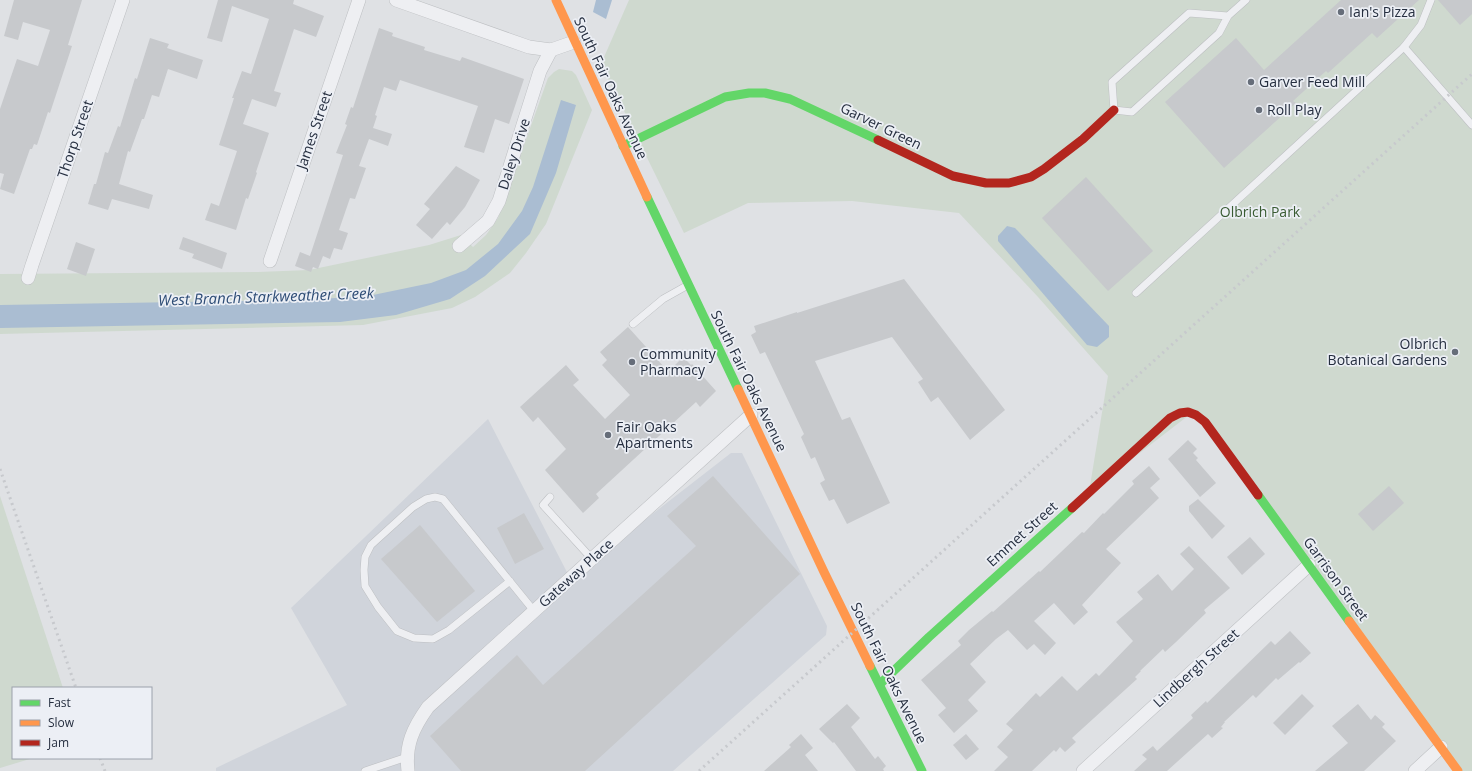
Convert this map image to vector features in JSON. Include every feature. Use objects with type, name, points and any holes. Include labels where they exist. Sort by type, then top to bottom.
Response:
[{"type":"street","name":"Thorp Street","points":[[28,278],[123,0]]},
{"type":"street","name":"James Street","points":[[270,261],[359,0]]},
{"type":"street","points":[[396,0],[529,47],[551,50],[574,42]]},
{"type":"street","name":"South Fair Oaks Avenue","points":[[556,0],[574,42],[824,572],[922,771]]},
{"type":"street","name":"Daley Drive","points":[[459,246],[488,221],[499,202],[540,71],[551,50]]},
{"type":"street","name":"Garver Green","points":[[623,146],[725,97],[738,93],[764,92],[790,99],[953,176],[982,184],[996,184],[1012,182],[1040,172],[1085,137],[1114,110]]},
{"type":"street","name":"Garrison Street","points":[[1186,411],[1193,412],[1205,422],[1458,771]]},
{"type":"street","name":"Emmet Street","points":[[880,684],[929,637],[1170,418],[1186,411]]},
{"type":"street","name":"Gateway Place","points":[[408,771],[407,757],[410,739],[417,722],[428,707],[751,415]]},
{"type":"street","name":"Lindbergh Street","points":[[1083,771],[1308,565]]},
{"type":"street","points":[[1415,771],[1440,747]]},
{"type":"lane","points":[[1228,16],[1189,13],[1112,82],[1114,110],[1132,112],[1219,33],[1228,16],[1246,0]]},
{"type":"lane","points":[[1136,293],[1404,47],[1421,25],[1431,0]]},
{"type":"lane","points":[[1404,47],[1472,125]]},
{"type":"lane","points":[[633,324],[663,299],[688,284]]},
{"type":"lane","points":[[510,582],[449,630],[433,639],[414,638],[398,630],[378,607],[365,586],[365,557],[371,545],[413,507],[426,499],[435,497],[443,499],[534,611]]},
{"type":"lane","points":[[550,497],[543,505],[592,559]]},
{"type":"lane","points":[[364,771],[407,757]]},
{"type":"shaded area","points":[[488,419],[570,578],[731,453],[742,453],[827,626],[826,635],[673,771],[216,771],[216,768],[347,705],[291,608]]},
{"type":"green space","name":"Olbrich Park","points":[[629,0],[1472,0],[1472,771],[1458,771],[1193,412],[1089,492],[1108,376],[1038,297],[959,213],[852,201],[748,203],[684,233],[601,64]]},
{"type":"green space","points":[[559,69],[572,71],[576,75],[592,110],[546,224],[510,273],[475,297],[452,308],[363,325],[0,334],[0,274],[258,272],[309,270],[429,245],[461,235],[473,247],[486,235],[498,218],[548,78]]},
{"type":"green space","points":[[0,496],[63,687],[12,687],[12,759],[30,759],[0,768]]},
{"type":"water","points":[[596,0],[612,0],[606,19],[593,12]]},
{"type":"water","points":[[561,100],[576,105],[556,173],[530,234],[485,276],[450,299],[396,315],[340,322],[0,328],[0,305],[310,300],[373,295],[431,283],[466,270],[498,244],[522,211],[533,187]]},
{"type":"water","points":[[1007,226],[1015,228],[1109,326],[1109,337],[1097,347],[1087,345],[998,241],[998,236]]},
{"type":"building","points":[[14,0],[82,0],[68,45],[72,46],[50,113],[48,112],[37,145],[34,144],[32,149],[30,149],[14,194],[0,189],[4,174],[0,173],[0,109],[17,59],[38,66],[50,30],[23,22],[18,40],[4,36]]},
{"type":"building","points":[[218,0],[294,0],[293,4],[324,16],[316,37],[294,29],[274,91],[281,93],[276,107],[252,99],[243,124],[269,133],[256,172],[257,173],[248,199],[246,198],[236,230],[205,220],[211,203],[219,206],[237,151],[219,145],[234,98],[232,98],[242,71],[251,74],[269,19],[232,6],[222,42],[207,38]]},
{"type":"building","name":"Garver Feed Mill","points":[[1341,0],[1419,0],[1377,38],[1372,33],[1328,73],[1326,71],[1293,101],[1296,103],[1224,168],[1165,102],[1236,38],[1264,70]]},
{"type":"building","points":[[1438,0],[1472,0],[1472,14],[1460,25]]},
{"type":"building","points":[[379,28],[393,33],[392,36],[425,47],[424,50],[460,61],[462,57],[524,79],[509,124],[495,119],[484,153],[464,147],[478,106],[400,80],[396,91],[384,87],[375,115],[377,116],[373,128],[392,134],[388,146],[369,139],[359,166],[366,168],[355,199],[350,198],[339,230],[348,233],[342,250],[334,248],[330,259],[323,256],[318,269],[313,267],[311,272],[295,266],[300,252],[310,256],[343,155],[336,153],[347,125],[345,124],[351,107],[353,108]]},
{"type":"building","points":[[150,38],[169,44],[167,48],[203,60],[197,79],[168,69],[159,97],[152,95],[130,152],[128,151],[119,184],[153,195],[149,209],[112,199],[108,210],[88,204],[94,184],[96,184],[105,152],[108,153],[118,126],[120,127],[135,78],[137,79]]},
{"type":"building","points":[[456,166],[480,180],[465,207],[450,225],[447,222],[432,239],[416,225],[430,209],[424,204]]},
{"type":"building","points":[[1086,177],[1153,251],[1108,291],[1042,218]]},
{"type":"building","points":[[183,237],[227,253],[222,269],[192,258],[194,254],[179,249]]},
{"type":"building","points":[[76,242],[95,249],[86,276],[67,269]]},
{"type":"building","points":[[904,279],[1005,410],[970,440],[938,397],[931,402],[918,382],[923,379],[892,337],[815,361],[842,420],[850,417],[890,503],[847,524],[834,499],[829,501],[820,483],[825,480],[815,457],[811,459],[801,437],[804,434],[765,352],[760,354],[751,335],[756,332],[754,326]]},
{"type":"building","name":"Fair Oaks Apartments","points":[[628,327],[665,368],[667,367],[669,371],[683,357],[691,365],[692,364],[716,391],[700,407],[696,402],[596,494],[599,498],[583,513],[545,470],[566,449],[538,417],[533,422],[520,407],[566,365],[579,380],[573,385],[605,419],[630,395],[602,365],[607,360],[600,352]]},
{"type":"building","points":[[1188,440],[1197,449],[1193,453],[1198,458],[1196,460],[1216,483],[1200,497],[1168,459]]},
{"type":"building","points":[[1149,466],[1160,479],[1150,488],[1159,498],[1106,549],[1121,563],[1082,605],[1088,612],[1074,625],[1054,603],[1034,621],[1056,643],[1045,655],[1034,644],[1027,650],[1008,630],[996,639],[970,664],[986,682],[968,700],[978,711],[954,733],[938,715],[946,708],[921,680],[961,645],[958,641],[969,630],[992,611],[993,612],[1039,571],[1040,572],[1082,532],[1084,533],[1134,484],[1132,481]]},
{"type":"building","points":[[713,476],[800,574],[585,771],[461,771],[430,736],[517,655],[543,685],[696,546],[667,516]]},
{"type":"building","points":[[1389,486],[1404,503],[1373,531],[1358,514]]},
{"type":"building","points":[[1198,499],[1225,526],[1212,539],[1189,511],[1189,506]]},
{"type":"building","points":[[524,513],[544,549],[515,564],[497,528]]},
{"type":"building","points":[[420,525],[475,591],[437,622],[381,559]]},
{"type":"building","points":[[1250,537],[1265,554],[1242,575],[1227,557]]},
{"type":"building","points":[[1189,546],[1230,588],[1204,610],[1206,613],[1176,642],[1165,652],[1163,649],[1140,671],[1135,677],[1137,679],[1072,738],[1076,742],[1065,752],[1060,747],[1056,752],[1054,750],[1032,771],[994,771],[1008,757],[997,747],[1013,730],[1006,724],[1036,693],[1040,697],[1062,676],[1077,691],[1096,673],[1099,676],[1133,641],[1116,622],[1143,599],[1137,592],[1158,574],[1172,591],[1194,569],[1180,554]]},
{"type":"building","points":[[1290,631],[1311,653],[1300,663],[1299,662],[1278,680],[1276,678],[1256,698],[1253,695],[1224,722],[1221,727],[1223,728],[1212,738],[1208,734],[1167,771],[1134,771],[1147,759],[1142,755],[1153,746],[1157,751],[1193,718],[1191,715],[1206,701],[1207,703],[1271,641],[1275,645]]},
{"type":"building","points":[[1302,694],[1314,706],[1285,735],[1273,723]]},
{"type":"building","points":[[847,704],[860,718],[851,727],[875,759],[878,756],[886,766],[883,769],[884,771],[856,771],[834,742],[833,743],[819,729]]},
{"type":"building","points":[[1358,704],[1371,720],[1375,715],[1385,724],[1382,727],[1396,741],[1364,771],[1315,771],[1348,743],[1332,726]]},
{"type":"building","points":[[801,734],[813,748],[805,755],[818,771],[764,771],[791,747],[789,745]]},
{"type":"building","points":[[966,734],[979,749],[966,760],[953,745]]},
{"type":"railway","points":[[699,771],[1472,74]]},
{"type":"railway","points":[[0,469],[76,687]]},
{"type":"railway","points":[[100,759],[105,771]]},
{"type":"traffic: fast","points":[[623,146],[725,97],[749,93],[765,93],[790,99],[878,140]]},
{"type":"traffic: fast","points":[[647,197],[738,389]]},
{"type":"traffic: fast","points":[[1258,495],[1349,621]]},
{"type":"traffic: fast","points":[[880,684],[929,637],[1072,508]]},
{"type":"traffic: fast","points":[[870,666],[922,771]]},
{"type":"traffic: slow","points":[[556,0],[647,197]]},
{"type":"traffic: slow","points":[[738,389],[870,666]]},
{"type":"traffic: slow","points":[[1349,621],[1458,771]]},
{"type":"traffic: jam","points":[[878,140],[953,176],[986,183],[1009,183],[1031,177],[1044,169],[1083,139],[1114,110]]},
{"type":"traffic: jam","points":[[1072,508],[1170,418],[1180,413],[1188,412],[1196,415],[1205,422],[1258,495]]},
{"type":"place","name":"Ian's Pizza","points":[[1341,12]]},
{"type":"place","name":"Garver Feed Mill","points":[[1251,82]]},
{"type":"place","name":"Roll Play","points":[[1259,110]]},
{"type":"place","name":"Olbrich Botanical Gardens","points":[[1455,352]]},
{"type":"place","name":"Community Pharmacy","points":[[632,362]]},
{"type":"place","name":"Fair Oaks Apartments","points":[[608,435]]},
{"type":"water label","name":"West Branch Starkweather Creek","points":[[266,297]]}]
